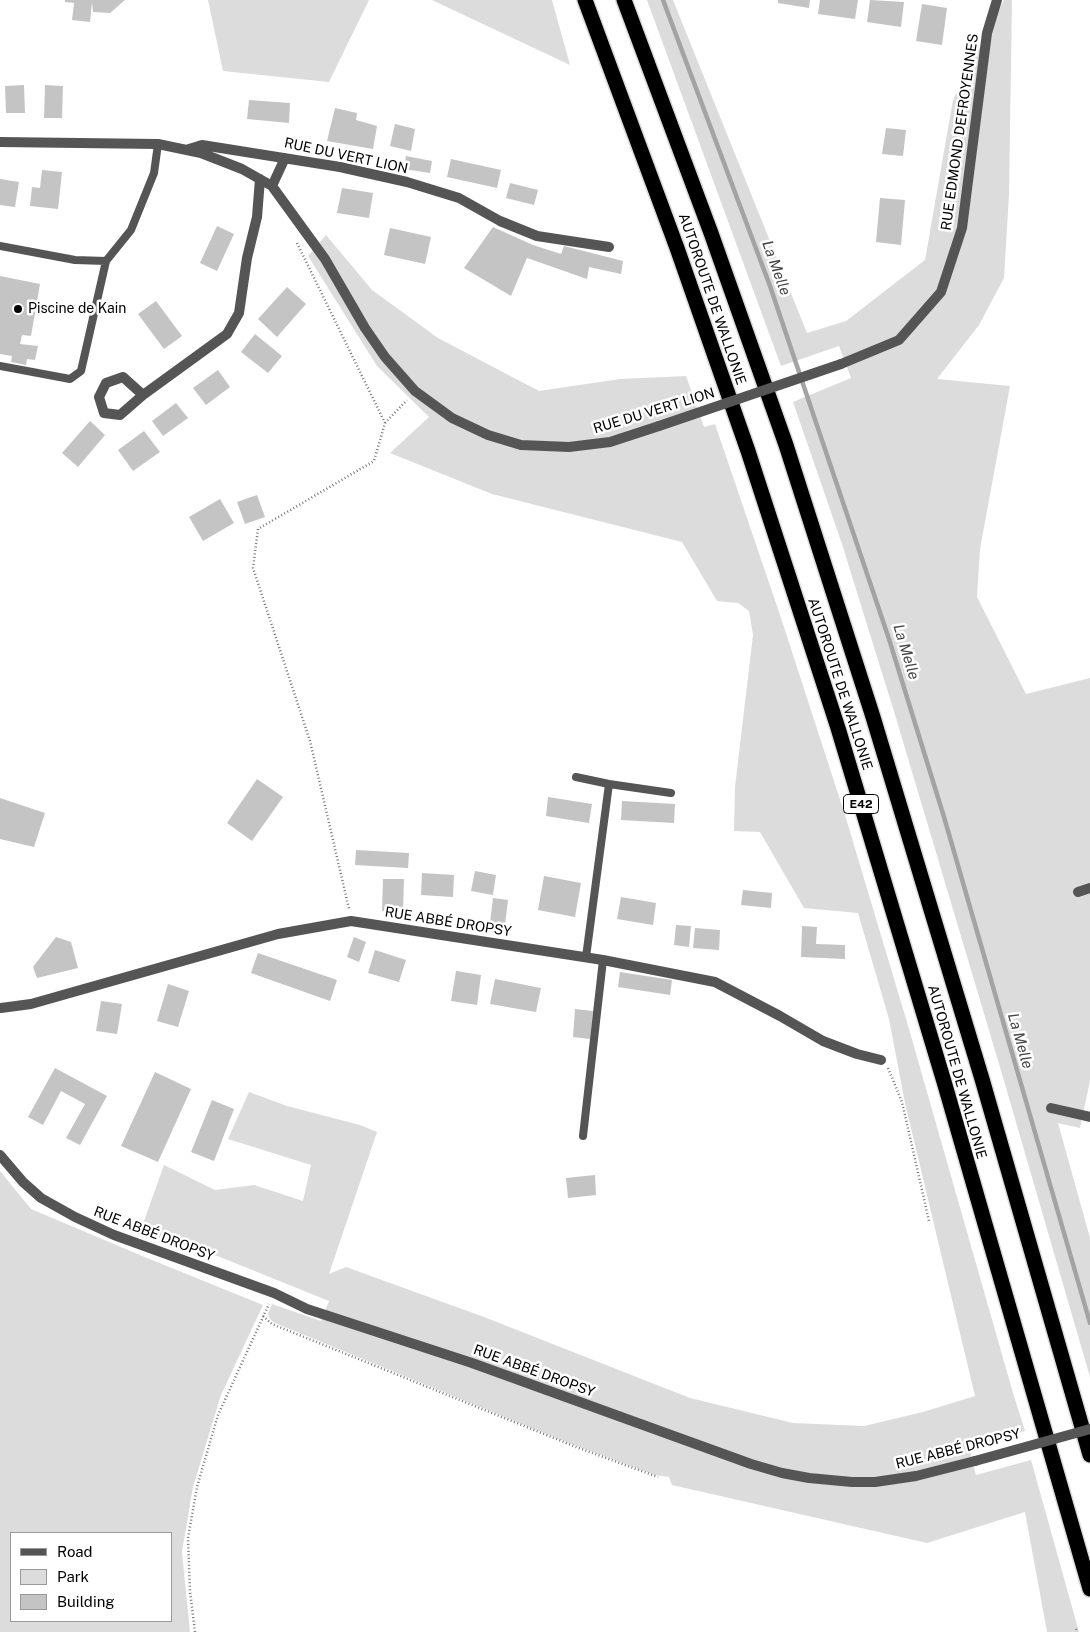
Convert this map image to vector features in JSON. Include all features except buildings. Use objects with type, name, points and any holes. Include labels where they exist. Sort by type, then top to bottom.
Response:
[{"type":"highway","name":"AUTOROUTE DE WALLONIE","points":[[584,0],[680,257],[748,451],[838,728],[945,1085],[1090,1589]]},
{"type":"highway","name":"AUTOROUTE DE WALLONIE","points":[[624,0],[711,233],[786,445],[837,604],[982,1078],[1090,1455]]},
{"type":"street","name":"RUE EDMOND DEFROYENNES","points":[[899,340],[942,292],[962,228],[986,33],[997,0]]},
{"type":"street","points":[[0,142],[158,144]]},
{"type":"street","name":"RUE DU VERT LION","points":[[158,144],[201,153],[226,162],[272,186],[325,259],[365,328],[386,357],[415,391],[452,418],[488,435],[521,445],[569,448],[610,442],[842,364],[899,340]]},
{"type":"street","name":"RUE DU VERT LION","points":[[186,150],[202,146],[285,158],[340,167],[407,182],[459,198],[500,221],[537,236],[609,247]]},
{"type":"street","points":[[272,186],[285,158]]},
{"type":"street","points":[[143,395],[227,334],[239,312],[247,258],[258,217],[260,179]]},
{"type":"street","points":[[1078,892],[1090,888]]},
{"type":"street","name":"RUE ABBÉ DROPSY","points":[[0,1008],[31,1004],[278,934],[351,921],[603,960],[715,982],[824,1041],[857,1054],[881,1060]]},
{"type":"street","points":[[1051,1108],[1090,1117]]},
{"type":"street","name":"RUE ABBÉ DROPSY","points":[[0,1155],[23,1182],[41,1198],[75,1217],[114,1235],[274,1293],[307,1309],[472,1363],[733,1457],[782,1472],[825,1480],[875,1482],[916,1476],[1090,1429]]},
{"type":"lane","points":[[0,366],[70,379],[81,371],[106,261],[131,230],[154,174],[158,144]]},
{"type":"lane","points":[[0,246],[75,260],[106,261]]},
{"type":"lane","points":[[576,777],[671,793]]},
{"type":"lane","points":[[586,958],[609,784]]},
{"type":"lane","points":[[583,1136],[603,960]]},
{"type":"path","points":[[296,242],[386,423]]},
{"type":"path","points":[[351,921],[310,741],[253,568],[258,529],[374,462],[386,423],[415,391]]},
{"type":"path","points":[[881,1060],[890,1072],[902,1102],[929,1220]]},
{"type":"path","points":[[195,1632],[190,1591],[188,1538],[197,1487],[218,1416],[274,1293]]},
{"type":"path","points":[[263,1316],[272,1324],[576,1447],[658,1477]]},
{"type":"green space","points":[[208,0],[369,0],[329,82],[223,71]]},
{"type":"green space","points":[[432,0],[552,0],[570,65]]},
{"type":"green space","points":[[647,0],[673,0],[807,333],[846,321],[925,260],[953,100],[1004,0],[1012,0],[1009,195],[1004,278],[979,325],[937,379],[1010,386],[980,549],[977,597],[1026,694],[1090,678],[1090,1081],[1080,1128],[1058,1123],[1090,1238],[1090,1377],[896,718],[842,544],[793,402],[851,378],[839,346],[781,366]]},
{"type":"green space","points":[[326,235],[372,290],[438,338],[539,391],[620,379],[686,376],[704,427],[715,424],[845,815],[1025,1431],[969,1447],[976,1475],[1031,1460],[1079,1632],[1047,1632],[1025,1512],[927,1543],[672,1485],[669,1477],[655,1475],[566,1442],[275,1323],[268,1314],[272,1304],[321,1321],[329,1301],[220,1257],[140,1232],[164,1165],[215,1190],[254,1185],[303,1201],[311,1165],[228,1139],[249,1092],[287,1106],[360,1125],[377,1132],[329,1274],[346,1267],[484,1317],[690,1398],[793,1423],[864,1426],[923,1412],[975,1396],[905,1103],[889,1019],[858,913],[804,908],[760,832],[734,831],[735,787],[753,635],[749,611],[738,603],[717,601],[682,542],[492,494],[390,453],[429,417],[377,366],[308,256]]},
{"type":"green space","points":[[0,1171],[31,1209],[263,1305],[221,1395],[193,1487],[182,1552],[190,1632],[0,1632]]},
{"type":"waterway","name":"La Melle","points":[[663,0],[770,286],[889,639],[944,817],[1090,1323]]},
{"type":"place","name":"Piscine de Kain","points":[[18,309]]}]
